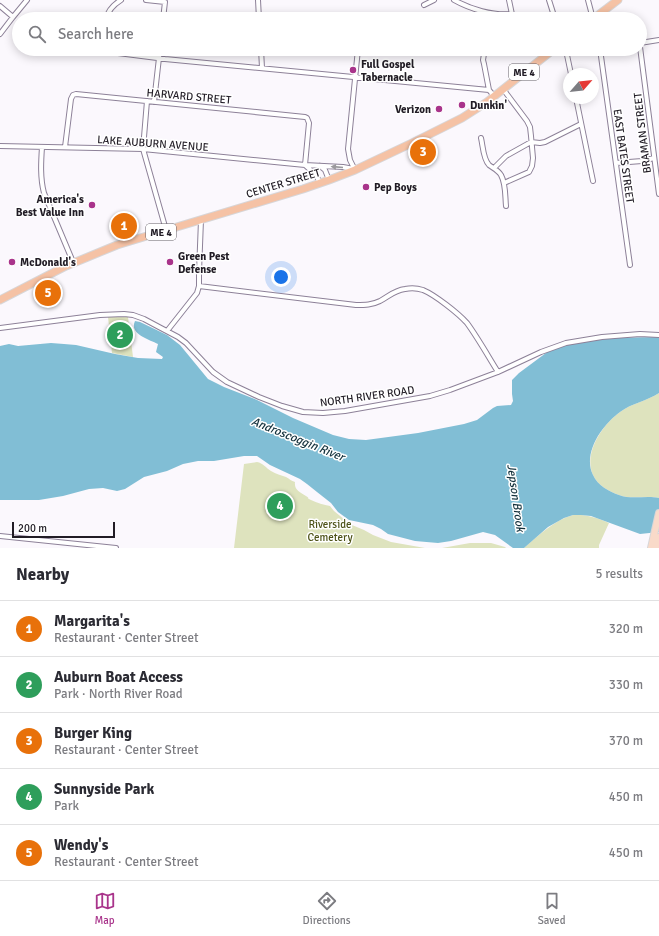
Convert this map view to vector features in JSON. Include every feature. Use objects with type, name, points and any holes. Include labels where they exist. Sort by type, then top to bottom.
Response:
[{"type":"highway","points":[[602,12],[618,0]]},
{"type":"highway","name":"CENTER STREET","points":[[0,300],[73,262],[116,245],[320,183],[355,170],[453,122],[487,102],[491,93],[503,89],[545,56]]},
{"type":"main road","points":[[651,548],[659,513]]},
{"type":"main road","points":[[657,548],[659,537]]},
{"type":"street","points":[[17,12],[27,0]]},
{"type":"street","points":[[108,12],[121,0]]},
{"type":"street","points":[[146,0],[165,2],[164,12]]},
{"type":"street","points":[[258,0],[259,12]]},
{"type":"street","points":[[424,5],[434,0]]},
{"type":"street","points":[[454,0],[474,9],[490,12]]},
{"type":"street","points":[[509,0],[511,12]]},
{"type":"street","points":[[549,0],[553,12]]},
{"type":"street","points":[[588,0],[591,12]]},
{"type":"street","points":[[0,6],[12,16]]},
{"type":"street","points":[[0,34],[12,18]]},
{"type":"street","points":[[647,42],[659,40]]},
{"type":"street","points":[[145,56],[355,77],[491,93],[483,60],[484,56]]},
{"type":"street","points":[[261,56],[262,68]]},
{"type":"street","points":[[355,170],[350,160],[348,149],[357,56]]},
{"type":"street","points":[[567,56],[570,68]]},
{"type":"street","name":"EAST BATES STREET","points":[[601,56],[630,264]]},
{"type":"street","name":"BRAMAN STREET","points":[[641,56],[659,194]]},
{"type":"street","points":[[154,102],[159,58]]},
{"type":"street","points":[[503,89],[530,127],[533,158],[532,166],[529,172],[504,184]]},
{"type":"street","name":"HARVARD STREET","points":[[65,147],[74,94],[305,117],[309,123],[305,165]]},
{"type":"street","points":[[147,101],[143,149],[166,230]]},
{"type":"street","points":[[577,104],[593,181]]},
{"type":"street","points":[[494,168],[506,156],[532,142],[545,142],[581,124]]},
{"type":"street","points":[[481,138],[487,163],[499,173],[504,184],[506,206]]},
{"type":"street","name":"LAKE AUBURN AVENUE","points":[[0,146],[143,149],[305,165],[343,167],[355,170]]},
{"type":"street","points":[[42,147],[41,178],[44,193],[73,262]]},
{"type":"street","points":[[616,163],[642,161],[654,158]]},
{"type":"street","points":[[305,165],[316,175],[320,183]]},
{"type":"street","points":[[319,165],[324,169],[329,180]]},
{"type":"street","points":[[167,331],[197,293],[199,286],[201,220]]},
{"type":"street","points":[[199,286],[364,306],[382,300],[395,291],[411,288],[421,290],[430,293],[463,318],[498,372]]},
{"type":"street","name":"NORTH RIVER ROAD","points":[[0,328],[100,315],[133,315],[144,319],[178,337],[191,348],[218,377],[259,397],[282,406],[303,412],[328,413],[420,398],[450,390],[498,372],[541,352],[566,343],[602,337],[640,334],[659,335]]},
{"type":"street","points":[[0,536],[116,548]]},
{"type":"green space","points":[[108,317],[128,317],[133,357],[112,353]]},
{"type":"green space","points":[[659,393],[659,498],[629,497],[619,495],[604,488],[595,479],[591,466],[593,449],[601,431],[614,417],[629,406]]},
{"type":"green space","name":"Riverside Cemetery","points":[[257,462],[263,464],[269,470],[295,482],[296,489],[308,499],[330,506],[352,525],[391,542],[425,548],[234,548],[244,464]]},
{"type":"green space","points":[[573,515],[591,517],[609,523],[599,548],[524,548],[541,533],[559,521]]},
{"type":"green space","points":[[470,543],[491,543],[506,548],[442,548]]},
{"type":"water","points":[[135,321],[167,335],[180,345],[208,379],[333,435],[349,439],[366,440],[418,433],[464,424],[477,420],[497,406],[511,405],[513,401],[512,380],[550,350],[558,346],[601,338],[659,337],[659,393],[625,409],[607,424],[601,431],[592,449],[590,466],[597,482],[615,494],[634,497],[659,498],[659,532],[640,534],[591,516],[573,515],[548,527],[524,548],[513,548],[495,535],[483,532],[438,543],[415,541],[388,534],[373,525],[349,520],[338,512],[331,503],[300,479],[270,465],[257,456],[244,456],[183,464],[167,471],[144,477],[125,489],[117,491],[103,488],[89,489],[63,496],[39,500],[0,500],[0,346],[9,344],[18,346],[51,343],[64,344],[76,345],[138,358],[162,359],[163,357],[156,352],[158,344],[140,336],[137,333],[134,326]]},
{"type":"place","name":"Full Gospel Tabernacle","points":[[353,70]]},
{"type":"place","name":"Dunkin'","points":[[462,105]]},
{"type":"place","name":"Verizon","points":[[439,109]]},
{"type":"place","name":"Burger King","points":[[423,152]]},
{"type":"place","name":"Pep Boys","points":[[366,187]]},
{"type":"place","name":"America's Best Value Inn","points":[[92,205]]},
{"type":"place","name":"Margarita's","points":[[124,226]]},
{"type":"place","name":"McDonald's","points":[[12,262]]},
{"type":"place","name":"Green Pest Defense","points":[[170,262]]},
{"type":"place","name":"Wendy's","points":[[48,293]]},
{"type":"place","name":"Auburn Boat Access","points":[[120,335]]},
{"type":"place","name":"Sunnyside Park","points":[[280,506]]},
{"type":"water label","name":"Androscoggin River","points":[[298,439]]},
{"type":"water label","name":"Jepson Brook","points":[[516,498]]}]
